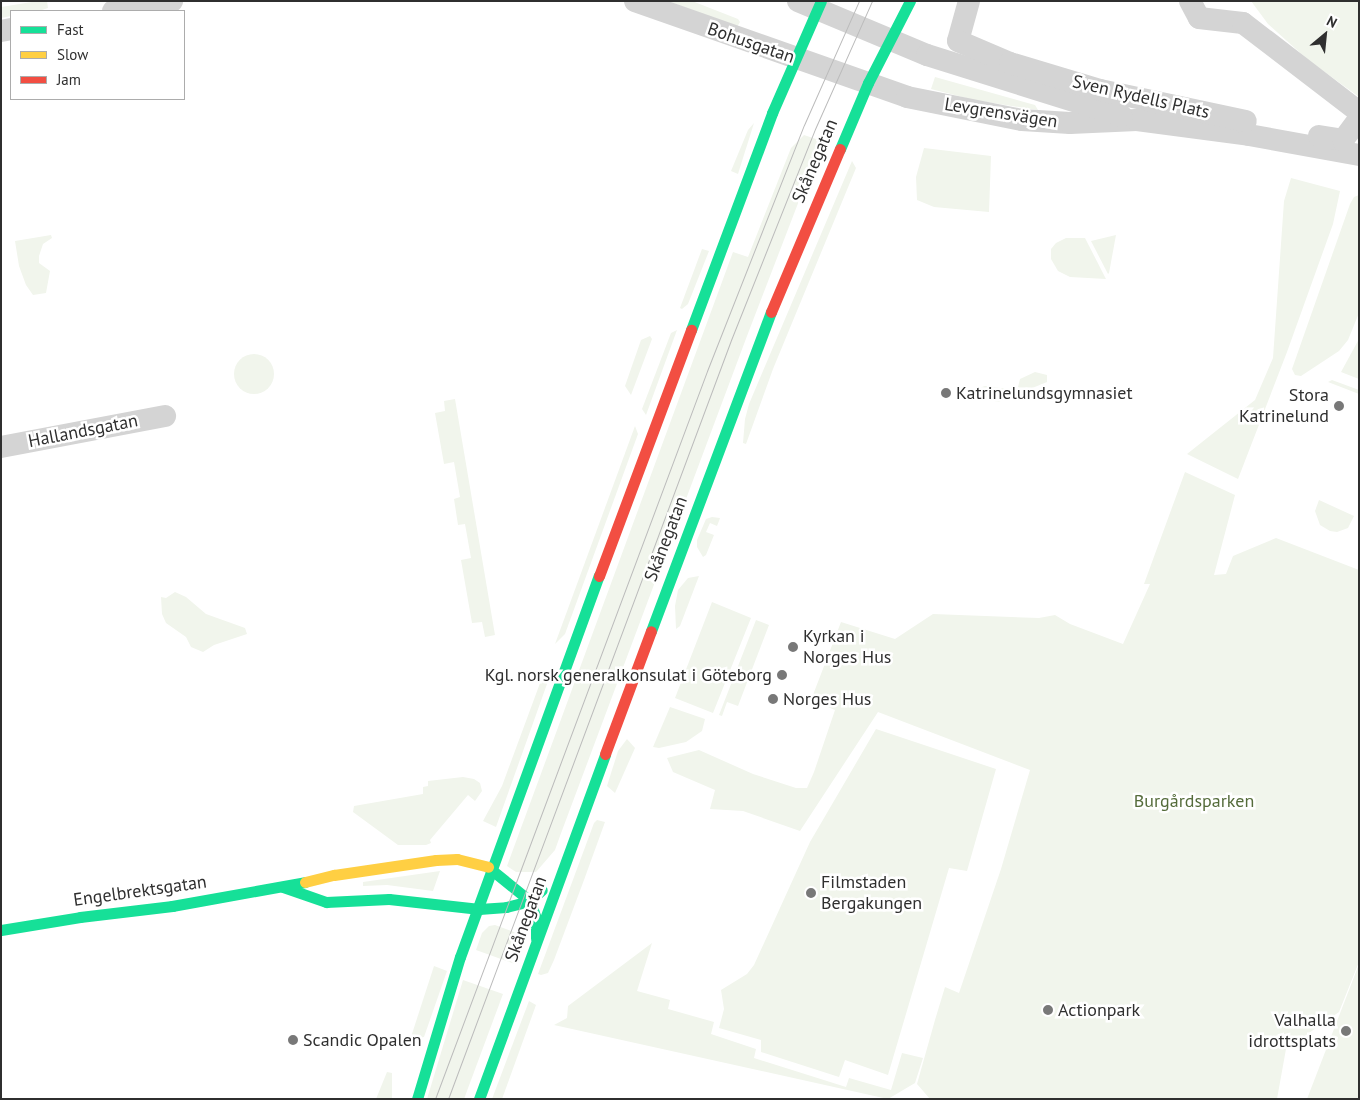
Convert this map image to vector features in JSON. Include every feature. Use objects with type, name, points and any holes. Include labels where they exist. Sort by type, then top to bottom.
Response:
[{"type":"main road","name":"Skånegatan","points":[[479,1099],[678,556],[762,336],[868,83],[910,1]]},
{"type":"main road","points":[[417,1099],[460,957],[479,909],[492,868],[769,122],[795,59],[812,4]]},
{"type":"main road","name":"Engelbrektsgatan","points":[[1,930],[80,917],[172,906],[283,887],[334,875],[436,860],[472,861],[492,868],[530,901]]},
{"type":"main road","name":"Engelbrektsgatan","points":[[283,887],[326,902],[389,899],[479,909],[506,908],[530,901],[562,872]]},
{"type":"main road","points":[[530,901],[536,918],[536,944]]},
{"type":"street","points":[[119,10],[172,1]]},
{"type":"street","name":"Bohusgatan","points":[[635,1],[795,59],[868,83]]},
{"type":"street","name":"Sven Rydells Plats","points":[[969,1],[958,41],[1019,66],[1100,90],[1343,140],[1359,119]]},
{"type":"street","points":[[1190,1],[1199,18],[1243,22],[1359,112]]},
{"type":"street","points":[[812,4],[890,40]]},
{"type":"street","name":"Levgrensvägen","points":[[890,40],[954,63],[1137,120],[1249,135],[1359,155]]},
{"type":"street","name":"Levgrensvägen","points":[[868,83],[908,97],[1022,120],[1070,123],[1137,120]]},
{"type":"street","name":"Hallandsgatan","points":[[1,447],[165,416]]},
{"type":"green space","points":[[47,1],[48,8],[42,10],[10,10],[10,16],[1,18],[1,7]]},
{"type":"green space","points":[[668,1],[692,1],[738,19],[740,22],[737,27]]},
{"type":"green space","points":[[1251,1],[1359,1],[1359,97],[1307,59],[1268,24]]},
{"type":"green space","points":[[935,77],[1035,105],[1038,110],[974,100],[931,89]]},
{"type":"green space","points":[[754,123],[738,174],[731,171],[748,130]]},
{"type":"green space","points":[[804,135],[822,141],[555,850],[536,872],[516,872],[507,866],[733,252],[748,257],[791,148]]},
{"type":"green space","points":[[924,148],[991,156],[989,212],[934,207],[917,200],[916,177]]},
{"type":"green space","points":[[852,161],[856,168],[773,369],[746,444],[743,443],[745,419],[749,404]]},
{"type":"green space","points":[[1291,178],[1340,191],[1333,224],[1287,352],[1238,479],[1187,454],[1255,400],[1273,358],[1284,201]]},
{"type":"green space","points":[[1359,195],[1359,313],[1348,340],[1339,351],[1301,376],[1295,375],[1292,369],[1350,204],[1354,197]]},
{"type":"green space","points":[[51,235],[52,238],[43,244],[39,256],[39,263],[50,271],[46,293],[33,295],[26,285],[19,266],[15,241]]},
{"type":"green space","points":[[1116,235],[1109,273],[1108,274],[1091,241]]},
{"type":"green space","points":[[1066,238],[1085,238],[1106,279],[1070,277],[1058,271],[1051,259],[1051,249],[1056,243]]},
{"type":"green space","points":[[702,249],[709,251],[688,304],[682,309],[680,308]]},
{"type":"green space","points":[[677,330],[646,415],[642,409],[671,333]]},
{"type":"green space","points":[[650,336],[652,339],[631,395],[625,386],[641,340]]},
{"type":"green space","points":[[1359,339],[1359,379],[1341,372]]},
{"type":"green space","points":[[258,354],[265,357],[271,363],[274,374],[273,382],[265,391],[258,394],[250,394],[243,391],[235,382],[234,370],[237,363],[246,355]]},
{"type":"green space","points":[[1035,372],[1047,375],[1047,382],[1025,391],[1018,387],[1020,379]]},
{"type":"green space","points":[[1332,380],[1359,390],[1359,394],[1328,382]]},
{"type":"green space","points":[[985,386],[1008,389],[1012,394],[999,402],[984,399],[980,396],[979,388]]},
{"type":"green space","points":[[455,399],[495,635],[485,637],[482,622],[472,623],[461,560],[471,558],[465,524],[458,525],[454,499],[460,497],[454,462],[444,464],[435,413],[445,411],[444,401]]},
{"type":"green space","points":[[635,426],[638,434],[565,634],[555,644]]},
{"type":"green space","name":"Burgårdsparken","points":[[1185,472],[1235,495],[1214,575],[1226,574],[1233,556],[1276,538],[1359,570],[1359,962],[1339,1012],[1286,1049],[1277,1099],[930,1099],[917,1084],[945,987],[959,993],[1001,869],[1030,770],[878,712],[800,831],[743,811],[710,809],[715,790],[673,772],[667,758],[699,750],[753,774],[796,788],[807,788],[835,710],[811,700],[841,622],[895,639],[933,614],[1039,618],[1055,615],[1070,624],[1123,644],[1150,584],[1144,584]]},
{"type":"green space","points":[[1319,500],[1354,516],[1348,528],[1337,532],[1330,531],[1320,525],[1315,511]]},
{"type":"green space","points":[[712,517],[720,518],[717,526],[710,523],[706,532],[714,535],[706,555],[703,557],[697,547],[697,540],[706,519]]},
{"type":"green space","points":[[699,576],[680,626],[676,629],[675,606],[678,590],[688,578]]},
{"type":"green space","points":[[175,592],[186,597],[206,614],[245,628],[247,634],[214,645],[203,652],[191,647],[186,637],[166,623],[162,614],[161,597],[166,598]]},
{"type":"green space","points":[[712,602],[751,618],[713,713],[675,698]]},
{"type":"green space","points":[[756,620],[769,625],[738,706],[727,702],[722,716],[719,715]]},
{"type":"green space","points":[[543,675],[547,684],[496,827],[483,821],[502,786]]},
{"type":"green space","points":[[670,707],[705,719],[702,731],[686,742],[659,748],[653,747]]},
{"type":"green space","name":"Filmstaden Bergakungen","points":[[876,729],[996,769],[967,871],[949,868],[888,1075],[845,1060],[839,1077],[761,1052],[761,1040],[719,1028],[724,1009],[721,990],[747,974],[754,965],[810,842]]},
{"type":"green space","points":[[627,739],[635,748],[615,793],[607,786],[618,751]]},
{"type":"green space","points":[[463,777],[474,779],[480,783],[482,791],[475,801],[468,795],[430,840],[431,843],[426,845],[398,845],[353,812],[354,806],[423,794],[423,787],[428,786],[428,781]]},
{"type":"green space","points":[[597,820],[605,822],[554,960],[548,973],[538,974],[594,823]]},
{"type":"green space","points":[[440,871],[433,891],[387,885],[363,886],[363,882]]},
{"type":"green space","points":[[495,925],[514,932],[518,937],[519,951],[515,964],[476,950],[482,933],[489,926]]},
{"type":"green space","points":[[652,943],[637,991],[670,1000],[668,1009],[714,1022],[711,1034],[756,1049],[754,1058],[846,1087],[849,1078],[891,1090],[902,1053],[923,1058],[915,1083],[888,1099],[554,1025],[567,1018],[568,1006]]},
{"type":"green space","name":"Valhalla idrottsplats","points":[[1359,964],[1359,1099],[1307,1099]]},
{"type":"green space","points":[[434,966],[447,971],[424,1037],[410,1040]]},
{"type":"green space","points":[[463,980],[503,994],[464,1099],[427,1099]]},
{"type":"green space","points":[[529,1001],[536,1005],[502,1099],[492,1099]]},
{"type":"green space","points":[[387,1072],[392,1073],[392,1099],[376,1099]]},
{"type":"tram line","points":[[435,1099],[707,371],[804,125],[859,1]]},
{"type":"tram line","points":[[448,1099],[731,340],[815,129],[872,1]]},
{"type":"traffic: fast","points":[[691,330],[772,113],[821,1]]},
{"type":"traffic: fast","points":[[840,149],[868,83],[910,1]]},
{"type":"traffic: fast","points":[[651,631],[771,312]]},
{"type":"traffic: fast","points":[[417,1099],[460,957],[599,576]]},
{"type":"traffic: fast","points":[[479,1099],[605,754]]},
{"type":"traffic: fast","points":[[488,867],[530,901],[536,918],[536,938]]},
{"type":"traffic: fast","points":[[1,930],[80,917],[172,906],[305,882]]},
{"type":"traffic: fast","points":[[283,887],[326,902],[389,899],[479,909],[506,907],[530,901],[542,890]]},
{"type":"traffic: slow","points":[[305,882],[334,875],[436,860],[457,859],[488,867]]},
{"type":"traffic: jam","points":[[771,312],[840,149]]},
{"type":"traffic: jam","points":[[599,576],[691,330]]},
{"type":"traffic: jam","points":[[605,754],[651,631]]},
{"type":"place","name":"Katrinelundsgymnasiet","points":[[946,393]]},
{"type":"place","name":"Stora Katrinelund","points":[[1339,406]]},
{"type":"place","name":"Kyrkan i Norges Hus","points":[[793,647]]},
{"type":"place","name":"Kgl. norsk generalkonsulat i Göteborg","points":[[782,675]]},
{"type":"place","name":"Norges Hus","points":[[773,699]]},
{"type":"place","name":"Filmstaden Bergakungen","points":[[811,893]]},
{"type":"place","name":"Actionpark","points":[[1048,1010]]},
{"type":"place","name":"Valhalla idrottsplats","points":[[1346,1031]]},
{"type":"place","name":"Scandic Opalen","points":[[293,1040]]}]
